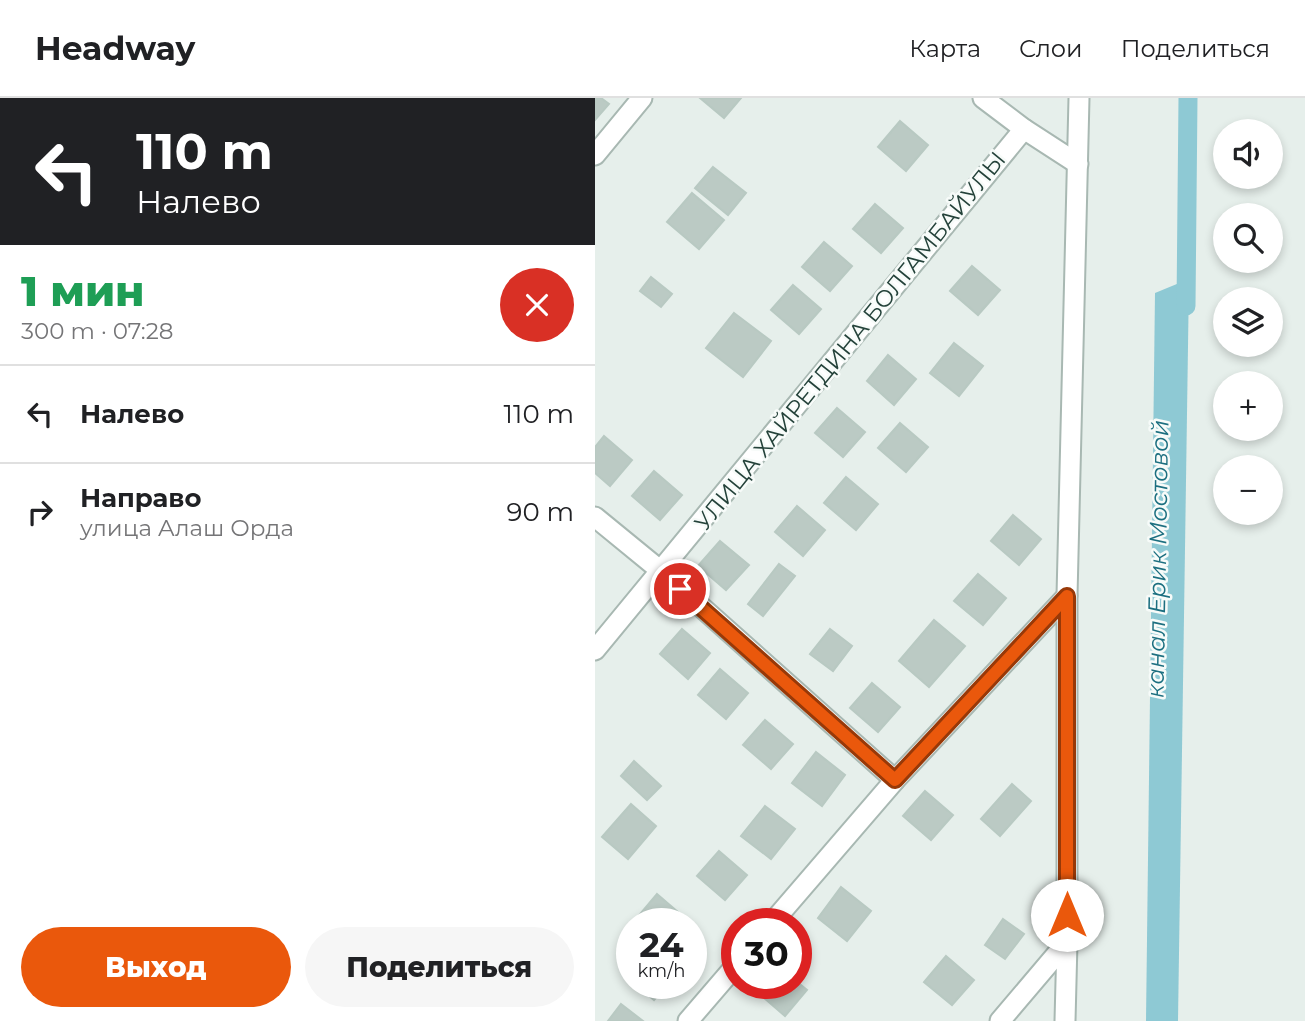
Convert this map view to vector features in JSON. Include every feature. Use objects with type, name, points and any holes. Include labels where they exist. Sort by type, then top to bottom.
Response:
[{"type":"street","points":[[595,155],[642,98]]},
{"type":"street","points":[[983,98],[1078,164]]},
{"type":"street","points":[[1065,1021],[1067,596],[1079,98]]},
{"type":"street","name":"УЛИЦА ХАЙРЕТДИНА БОЛГАМБАЙУЛЫ","points":[[595,650],[1024,129]]},
{"type":"street","points":[[595,517],[661,571],[895,780]]},
{"type":"street","points":[[785,908],[895,780],[1067,596]]},
{"type":"street","points":[[1000,1021],[1067,942]]},
{"type":"street","points":[[688,1021],[721,983]]},
{"type":"water","name":"канал Ерик Мостовой","points":[[1189,279],[1178,1021],[1146,1021],[1155,293]]},
{"type":"building","points":[[595,98],[601,98],[609,104],[595,120]]},
{"type":"building","points":[[700,98],[741,98],[724,118]]},
{"type":"building","points":[[900,121],[928,145],[906,171],[878,147]]},
{"type":"building","points":[[713,167],[746,193],[728,215],[695,188]]},
{"type":"building","points":[[692,193],[724,220],[699,249],[667,222]]},
{"type":"building","points":[[875,204],[903,228],[881,253],[853,229]]},
{"type":"building","points":[[824,242],[852,266],[830,291],[802,267]]},
{"type":"building","points":[[972,266],[1000,290],[978,315],[950,291]]},
{"type":"building","points":[[651,277],[672,294],[661,307],[640,291]]},
{"type":"building","points":[[793,285],[821,309],[799,334],[771,310]]},
{"type":"building","points":[[734,313],[771,341],[743,377],[706,348]]},
{"type":"building","points":[[954,343],[983,366],[959,396],[930,373]]},
{"type":"building","points":[[888,355],[916,379],[894,405],[867,381]]},
{"type":"building","points":[[837,408],[865,432],[843,457],[815,433]]},
{"type":"building","points":[[900,423],[928,447],[906,472],[878,448]]},
{"type":"building","points":[[604,436],[632,460],[610,486],[595,473],[595,447]]},
{"type":"building","points":[[654,471],[682,495],[660,520],[632,496]]},
{"type":"building","points":[[846,477],[878,504],[856,530],[824,503]]},
{"type":"building","points":[[797,506],[825,530],[803,556],[775,532]]},
{"type":"building","points":[[1013,515],[1041,539],[1019,565],[991,541]]},
{"type":"building","points":[[720,541],[749,565],[726,590],[698,566]]},
{"type":"building","points":[[779,564],[795,576],[763,616],[748,604]]},
{"type":"building","points":[[978,574],[1006,598],[983,625],[954,601]]},
{"type":"building","points":[[934,620],[965,646],[929,687],[899,661]]},
{"type":"building","points":[[682,629],[710,653],[688,679],[660,654]]},
{"type":"building","points":[[830,629],[852,646],[833,671],[810,654]]},
{"type":"building","points":[[720,669],[748,693],[726,719],[698,695]]},
{"type":"building","points":[[872,683],[900,707],[878,732],[850,708]]},
{"type":"building","points":[[765,720],[793,744],[771,769],[743,745]]},
{"type":"building","points":[[816,752],[845,775],[822,806],[792,783]]},
{"type":"building","points":[[634,761],[661,786],[647,800],[621,776]]},
{"type":"building","points":[[1012,784],[1031,801],[1000,836],[981,819]]},
{"type":"building","points":[[925,791],[953,815],[931,840],[903,816]]},
{"type":"building","points":[[631,804],[656,826],[628,859],[602,837]]},
{"type":"building","points":[[765,806],[795,829],[771,859],[741,836]]},
{"type":"building","points":[[719,851],[747,875],[725,900],[697,876]]},
{"type":"building","points":[[841,887],[871,911],[847,941],[818,918]]},
{"type":"building","points":[[657,894],[673,908],[645,908]]},
{"type":"building","points":[[1003,919],[1024,934],[1005,959],[985,945]]},
{"type":"building","points":[[946,956],[974,980],[952,1005],[924,982]]},
{"type":"building","points":[[765,999],[799,999],[785,1016]]},
{"type":"building","points":[[621,1004],[643,1021],[608,1021]]},
{"type":"waterway","name":"канал Ерик Мостовой","points":[[1186,306],[1188,98]]},
{"type":"route","points":[[680,589],[895,780],[1067,596],[1067,915]]}]
